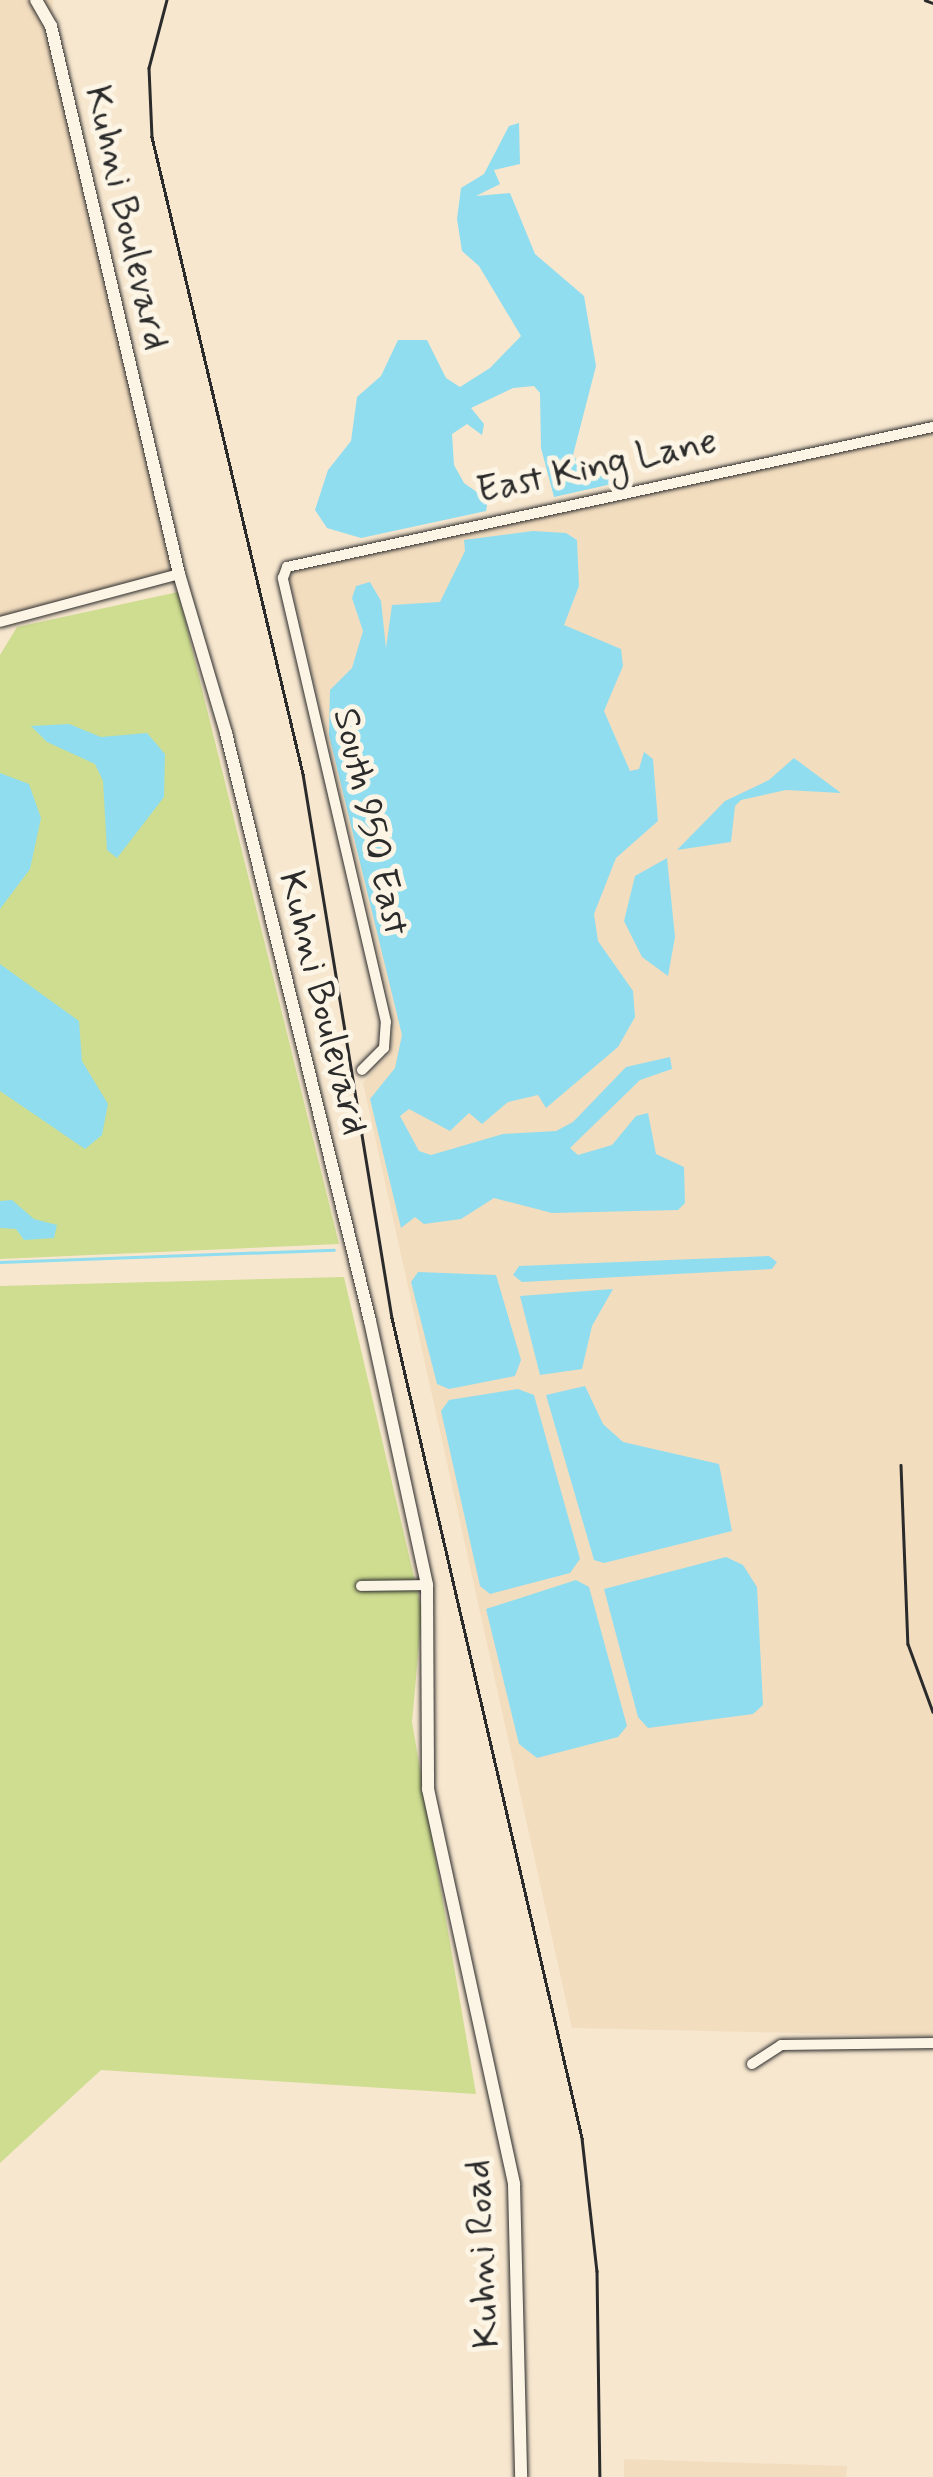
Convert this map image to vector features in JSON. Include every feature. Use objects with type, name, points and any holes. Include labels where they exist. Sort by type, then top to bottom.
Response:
[{"type":"street","name":"Kuhni Boulevard","points":[[36,0],[51,26],[179,574],[226,733],[370,1320],[427,1585],[428,1789],[485,2030]]},
{"type":"street","name":"East King Lane","points":[[283,578],[294,562],[933,427]]},
{"type":"street","points":[[0,622],[179,574]]},
{"type":"street","name":"South 950 East","points":[[283,578],[386,1022],[384,1048],[362,1070]]},
{"type":"street","points":[[360,1586],[427,1585]]},
{"type":"street","name":"Kuhni Road","points":[[485,2030],[514,2184],[520,2477]]},
{"type":"street","points":[[752,2064],[781,2045],[933,2042]]},
{"type":"shaded area","points":[[0,0],[53,0],[51,26],[179,574],[0,622]]},
{"type":"shaded area","points":[[933,430],[933,2036],[572,2028],[363,1083],[390,1053],[395,1023],[290,578],[298,567]]},
{"type":"shaded area","points":[[624,2459],[847,2466],[846,2477],[624,2477]]},
{"type":"green space","points":[[178,592],[339,1244],[0,1259],[0,655],[17,627]]},
{"type":"green space","points":[[344,1277],[422,1611],[412,1722],[476,2094],[101,2070],[0,2163],[0,1286]]},
{"type":"water","points":[[519,123],[520,164],[494,170],[500,184],[476,196],[510,193],[535,254],[584,296],[596,366],[573,455],[591,480],[610,466],[634,479],[554,497],[541,448],[540,393],[534,386],[513,388],[471,408],[484,424],[482,435],[467,424],[452,434],[454,465],[464,483],[488,500],[486,511],[361,538],[327,528],[315,510],[328,470],[351,441],[357,397],[381,376],[398,340],[427,340],[446,378],[460,387],[490,368],[521,336],[479,266],[462,251],[457,219],[461,188],[484,174],[509,126]]},
{"type":"water","points":[[533,531],[566,533],[577,540],[579,586],[564,625],[621,649],[623,666],[604,711],[630,771],[639,769],[644,752],[653,759],[658,821],[616,858],[594,914],[598,941],[633,991],[635,1017],[618,1047],[546,1108],[538,1095],[508,1102],[482,1124],[469,1113],[450,1131],[409,1109],[400,1116],[419,1151],[431,1155],[503,1134],[556,1131],[573,1122],[626,1067],[670,1057],[672,1069],[640,1080],[570,1148],[578,1155],[612,1145],[636,1116],[648,1113],[656,1154],[684,1167],[685,1203],[678,1210],[552,1213],[494,1198],[461,1219],[424,1224],[415,1217],[401,1228],[370,1099],[395,1068],[402,1035],[329,735],[330,690],[352,668],[363,631],[352,598],[356,586],[370,582],[381,601],[386,648],[392,605],[440,602],[465,551],[464,540]]},
{"type":"water","points":[[69,724],[101,737],[147,733],[165,754],[164,797],[117,858],[107,850],[103,781],[95,764],[47,742],[31,726]]},
{"type":"water","points":[[794,758],[841,793],[786,790],[741,800],[735,806],[731,842],[677,850],[725,801],[769,780]]},
{"type":"water","points":[[0,773],[29,784],[41,818],[30,869],[0,909]]},
{"type":"water","points":[[667,858],[675,937],[668,976],[642,957],[624,921],[635,876]]},
{"type":"water","points":[[0,964],[79,1021],[82,1061],[108,1104],[102,1135],[85,1149],[0,1091]]},
{"type":"water","points":[[12,1200],[34,1219],[57,1225],[54,1238],[24,1240],[16,1229],[0,1228],[0,1201]]},
{"type":"water","points":[[769,1256],[777,1262],[772,1269],[522,1282],[513,1275],[519,1266]]},
{"type":"water","points":[[418,1272],[496,1275],[521,1360],[515,1376],[449,1389],[437,1384],[411,1282]]},
{"type":"water","points":[[613,1289],[592,1326],[582,1369],[540,1375],[520,1296]]},
{"type":"water","points":[[585,1386],[603,1424],[623,1442],[719,1464],[732,1531],[604,1563],[594,1560],[546,1395]]},
{"type":"water","points":[[518,1389],[534,1395],[580,1559],[570,1573],[490,1594],[480,1586],[441,1411],[449,1400]]},
{"type":"water","points":[[726,1557],[743,1565],[757,1587],[763,1705],[753,1714],[648,1728],[638,1717],[604,1589]]},
{"type":"water","points":[[576,1580],[589,1587],[627,1726],[618,1737],[537,1758],[519,1744],[486,1609]]},
{"type":"waterway","points":[[0,1262],[334,1250]]},
{"type":"railway","points":[[167,0],[149,68],[152,137],[303,774],[392,1318],[582,2138],[597,2271],[600,2477]]},
{"type":"railway","points":[[925,0],[933,3]]},
{"type":"railway","points":[[901,1465],[908,1644],[933,1712]]}]
